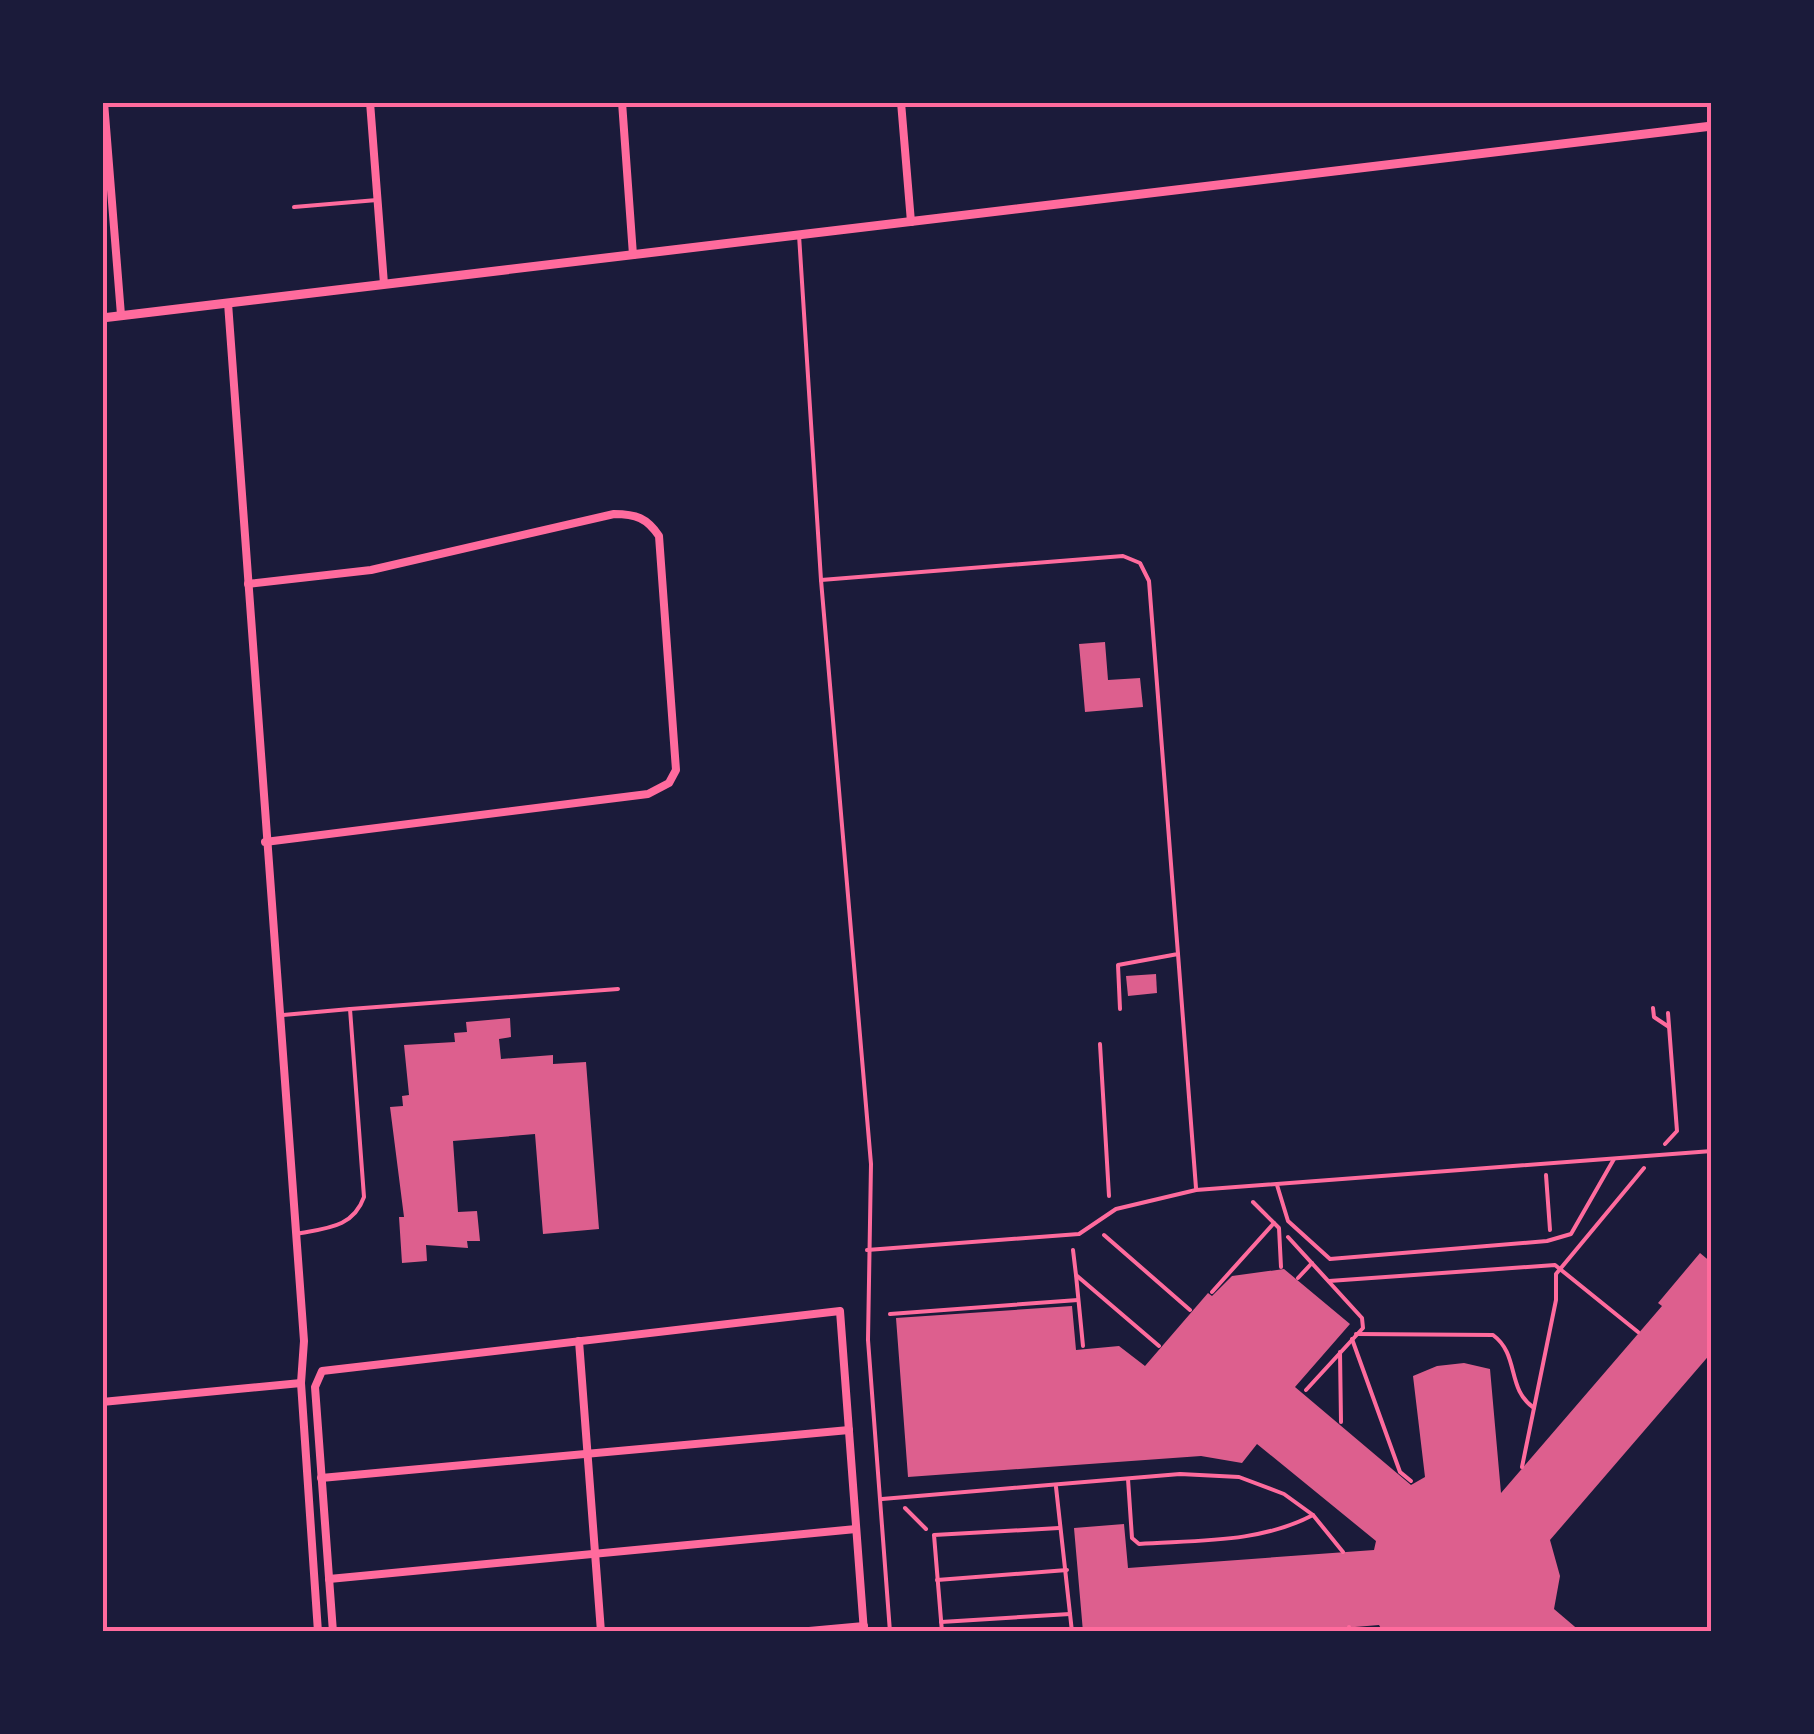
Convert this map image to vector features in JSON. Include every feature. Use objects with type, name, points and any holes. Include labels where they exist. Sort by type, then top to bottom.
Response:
[{"type":"street","points":[[104,102],[121,315]]},
{"type":"street","points":[[370,102],[384,284]]},
{"type":"street","points":[[622,102],[633,255]]},
{"type":"street","points":[[902,102],[911,222]]},
{"type":"street","points":[[102,318],[1712,126]]},
{"type":"street","points":[[228,302],[304,1341],[301,1383],[318,1632]]},
{"type":"street","points":[[248,584],[371,570],[614,514],[631,514],[649,521],[659,536],[676,770],[669,783],[648,794],[265,842]]},
{"type":"street","points":[[333,1632],[315,1387],[322,1372],[840,1311],[864,1629],[798,1632]]},
{"type":"street","points":[[579,1341],[601,1632]]},
{"type":"street","points":[[102,1402],[301,1383]]},
{"type":"street","points":[[322,1478],[849,1430]]},
{"type":"street","points":[[329,1579],[856,1529]]},
{"type":"lane","points":[[294,206],[377,200]]},
{"type":"lane","points":[[799,235],[821,580],[871,1164],[868,1340],[890,1632]]},
{"type":"lane","points":[[821,580],[1114,556],[1140,564],[1149,581],[1196,1190]]},
{"type":"lane","points":[[1120,1008],[1118,965],[1178,954]]},
{"type":"lane","points":[[278,1015],[618,990]]},
{"type":"lane","points":[[296,1234],[342,1225],[359,1211],[364,1196],[350,1010]]},
{"type":"lane","points":[[867,1250],[1079,1234],[1116,1209],[1196,1190],[1712,1152]]},
{"type":"lane","points":[[1278,1186],[1288,1221],[1330,1259],[1547,1241],[1571,1234],[1614,1159]]},
{"type":"lane","points":[[881,1499],[1128,1479],[1210,1474],[1238,1477],[1284,1494],[1312,1515],[1343,1552]]},
{"type":"lane","points":[[1128,1479],[1132,1538],[1139,1544],[1262,1535],[1312,1515]]},
{"type":"lane","points":[[1056,1486],[1072,1632]]},
{"type":"lane","points":[[942,1632],[934,1535],[1059,1528]]},
{"type":"lane","points":[[937,1580],[1067,1570]]},
{"type":"lane","points":[[941,1622],[1070,1614]]},
{"type":"path","points":[[1653,1008],[1654,1017],[1669,1027]]},
{"type":"path","points":[[1662,1148],[1676,1131],[1668,1013]]},
{"type":"path","points":[[1100,1044],[1109,1196]]},
{"type":"path","points":[[1522,1467],[1556,1300],[1556,1274],[1644,1168]]},
{"type":"path","points":[[1546,1176],[1550,1230]]},
{"type":"path","points":[[1254,1202],[1362,1318],[1363,1328],[1306,1390]]},
{"type":"path","points":[[1276,1226],[1281,1268]]},
{"type":"path","points":[[1212,1292],[1276,1226]]},
{"type":"path","points":[[1104,1236],[1190,1310]]},
{"type":"path","points":[[1073,1250],[1083,1346]]},
{"type":"path","points":[[1298,1278],[1312,1263]]},
{"type":"path","points":[[1329,1280],[1561,1268],[1638,1332]]},
{"type":"path","points":[[1076,1275],[1159,1346]]},
{"type":"path","points":[[890,1314],[1078,1300]]},
{"type":"path","points":[[1354,1337],[1493,1335],[1510,1352],[1516,1386],[1534,1408]]},
{"type":"path","points":[[1354,1337],[1400,1472],[1411,1481]]},
{"type":"path","points":[[1340,1352],[1342,1422]]},
{"type":"path","points":[[905,1508],[934,1535]]},
{"type":"building","points":[[1105,642],[1108,680],[1140,678],[1143,707],[1085,712],[1079,644]]},
{"type":"building","points":[[1156,974],[1157,993],[1128,996],[1126,976]]},
{"type":"building","points":[[510,1018],[511,1037],[499,1039],[501,1059],[553,1055],[553,1064],[586,1062],[599,1229],[543,1234],[535,1134],[453,1141],[458,1212],[477,1211],[480,1241],[467,1241],[468,1248],[426,1245],[427,1261],[402,1263],[399,1217],[404,1217],[390,1107],[403,1106],[402,1096],[409,1095],[404,1045],[455,1042],[454,1033],[467,1032],[466,1022]]},
{"type":"building","points":[[1700,1253],[1712,1263],[1712,1352],[1550,1540],[1560,1576],[1554,1609],[1581,1632],[1383,1632],[1379,1625],[1295,1632],[1083,1632],[1074,1528],[1124,1524],[1128,1568],[1374,1550],[1376,1541],[1257,1444],[1242,1463],[1201,1456],[908,1477],[896,1318],[1072,1306],[1076,1350],[1119,1346],[1145,1366],[1208,1293],[1212,1296],[1232,1276],[1284,1269],[1350,1324],[1295,1387],[1411,1485],[1425,1477],[1413,1376],[1437,1366],[1464,1363],[1490,1369],[1501,1493],[1662,1306],[1658,1303]]}]
